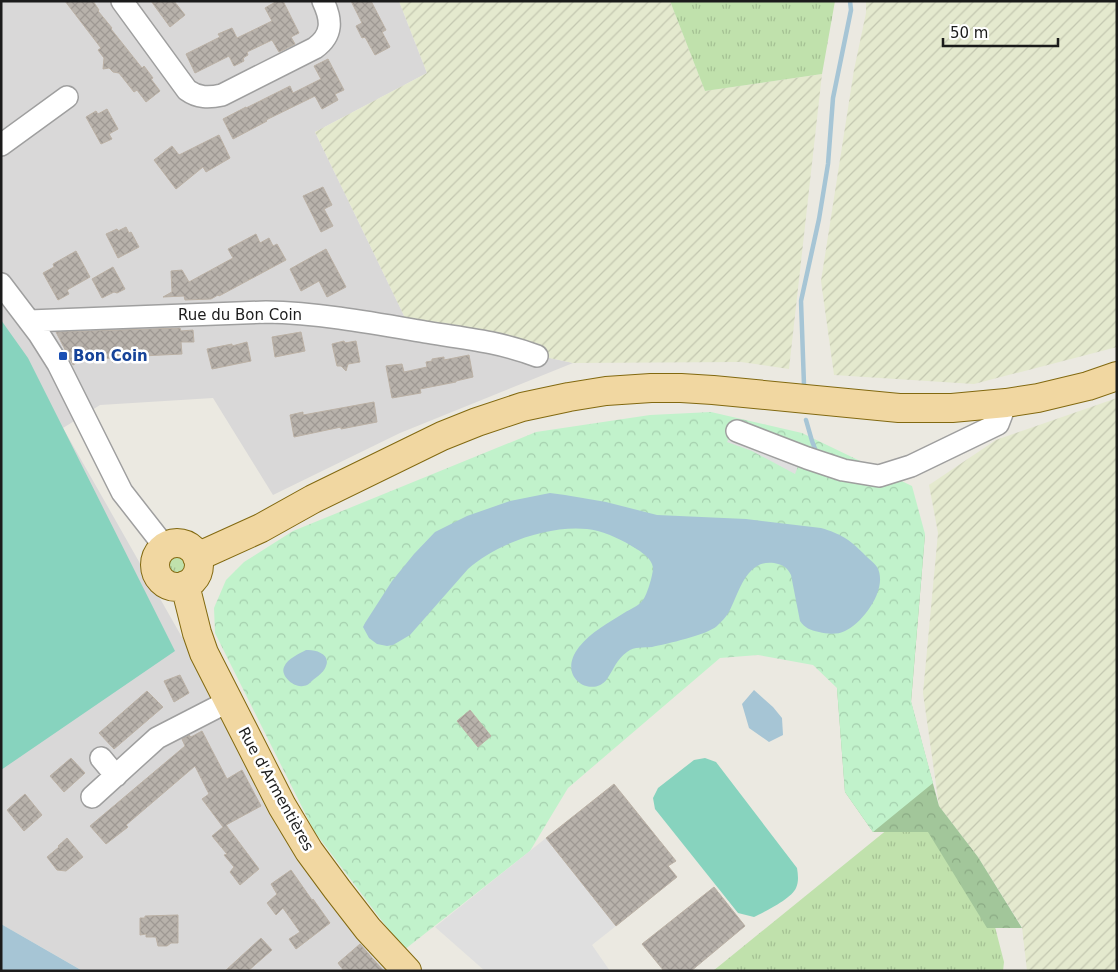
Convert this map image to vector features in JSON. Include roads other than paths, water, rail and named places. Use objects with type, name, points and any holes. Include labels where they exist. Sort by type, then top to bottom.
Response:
[{"type":"main road","points":[[197,557],[261,528],[330,490],[442,436],[476,422],[522,407],[569,397],[606,391],[667,387],[899,408],[952,408],[1022,402],[1062,393],[1117,376]]},
{"type":"main road","points":[[172,543],[184,544],[193,550],[197,557],[197,573],[185,585],[169,585],[159,576],[155,567],[158,554],[172,543]]},
{"type":"main road","name":"Rue d'Armentières","points":[[185,585],[200,643],[286,811],[309,851],[358,916],[407,971]]},
{"type":"street","points":[[122,1],[187,90],[196,95],[208,97],[222,95],[320,44],[325,39],[330,26],[330,18],[323,1]]},
{"type":"street","points":[[1,145],[67,97]]},
{"type":"street","points":[[1,284],[43,340],[58,364],[122,492],[165,547]]},
{"type":"street","name":"Rue du Bon Coin","points":[[29,321],[284,312],[384,325],[490,343],[537,356]]},
{"type":"street","points":[[737,431],[843,470],[879,476],[912,466],[998,424],[1006,404]]},
{"type":"street","points":[[92,797],[157,738],[229,702]]},
{"type":"street","points":[[101,758],[116,776]]},
{"type":"water","points":[[550,493],[606,502],[657,515],[746,519],[821,528],[849,541],[876,565],[880,575],[880,585],[872,604],[859,621],[842,632],[835,634],[825,633],[810,629],[800,621],[791,575],[788,570],[774,563],[764,563],[750,572],[740,587],[729,612],[717,626],[705,633],[686,639],[630,650],[620,658],[601,685],[586,686],[574,676],[571,668],[573,658],[579,647],[600,628],[641,602],[648,590],[653,568],[650,560],[644,554],[609,535],[587,529],[556,530],[540,533],[508,544],[480,560],[468,569],[410,635],[393,645],[377,644],[369,638],[363,627],[365,623],[392,581],[435,532],[467,516],[510,501]]},
{"type":"water","points":[[306,650],[314,650],[321,653],[327,662],[319,675],[307,685],[299,686],[289,681],[283,670],[288,661]]},
{"type":"water","points":[[754,690],[782,718],[783,735],[769,742],[749,728],[742,704]]},
{"type":"water","points":[[1,924],[81,970],[83,971],[1,971]]},
{"type":"waterway","points":[[804,385],[801,301],[819,219],[828,164],[833,98],[851,10],[850,1]]},
{"type":"waterway","points":[[806,420],[817,454]]},
{"type":"place","name":"Bon Coin","points":[[63,356]]}]
